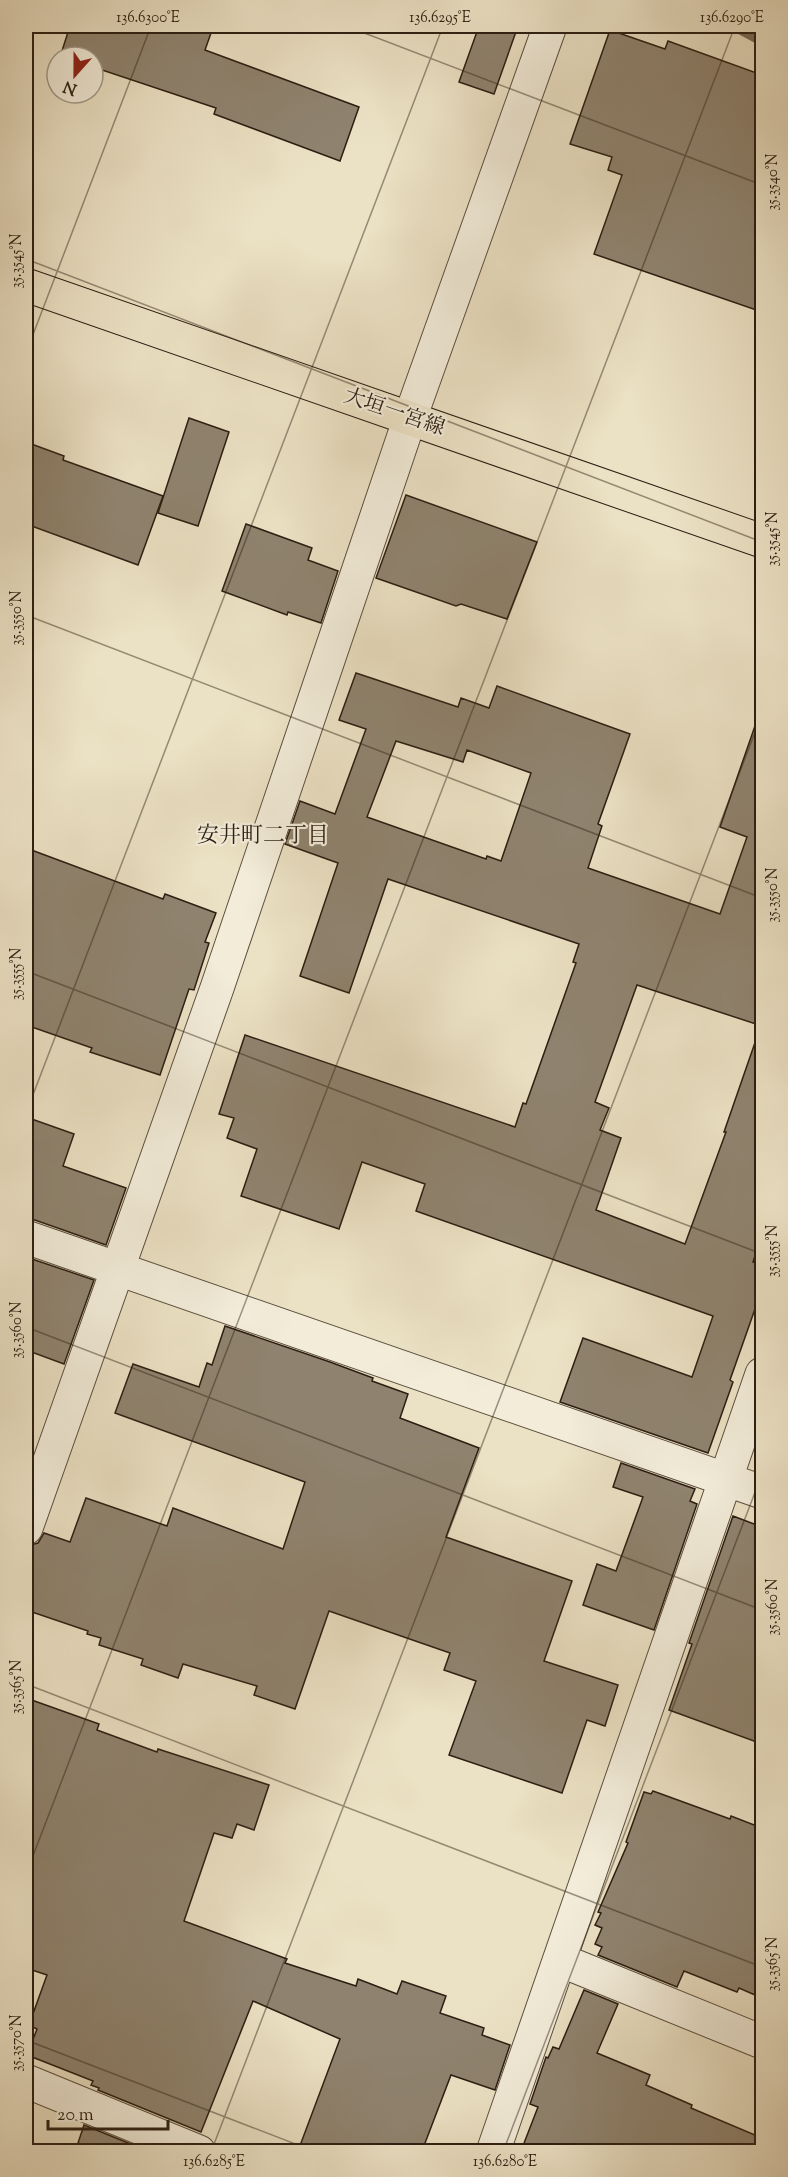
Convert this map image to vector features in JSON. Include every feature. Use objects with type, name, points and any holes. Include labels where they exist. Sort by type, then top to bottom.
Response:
[{"type":"main road","name":"大垣一宮線","points":[[26,285],[762,541]]},
{"type":"street","points":[[26,1528],[217,988],[410,418],[550,26]]},
{"type":"street","points":[[26,1236],[762,1492]]},
{"type":"street","points":[[493,2151],[762,1374]]},
{"type":"street","points":[[560,1960],[762,2042]]},
{"type":"street","points":[[26,2081],[199,2151]]},
{"type":"building","points":[[70,26],[188,26],[211,33],[205,50],[359,107],[340,161],[214,114],[216,108],[105,71],[105,45],[64,45]]},
{"type":"building","points":[[479,26],[518,26],[494,94],[459,82]]},
{"type":"building","points":[[610,30],[665,49],[668,41],[762,75],[762,312],[594,254],[622,175],[608,170],[612,157],[570,144]]},
{"type":"building","points":[[189,418],[229,432],[198,526],[158,513]]},
{"type":"building","points":[[26,442],[64,456],[63,460],[163,496],[138,565],[26,524]]},
{"type":"building","points":[[406,495],[537,542],[507,619],[461,604],[456,606],[376,578]]},
{"type":"building","points":[[246,524],[312,548],[308,560],[338,571],[321,623],[288,612],[287,615],[222,591]]},
{"type":"building","points":[[356,673],[458,707],[461,698],[489,708],[497,686],[630,734],[598,824],[602,826],[588,868],[720,914],[747,837],[720,827],[757,720],[762,721],[762,1026],[637,985],[595,1102],[609,1108],[600,1130],[621,1138],[596,1210],[685,1244],[726,1132],[724,1132],[758,1034],[762,1035],[762,1235],[753,1262],[762,1265],[762,1289],[730,1380],[733,1382],[708,1453],[560,1402],[583,1338],[692,1377],[713,1316],[416,1211],[425,1184],[362,1162],[339,1229],[241,1196],[257,1149],[227,1138],[234,1118],[219,1114],[245,1035],[515,1127],[523,1103],[526,1104],[576,963],[573,962],[579,944],[388,879],[349,993],[300,976],[338,863],[285,844],[300,801],[335,814],[366,729],[339,720]],"holes":[[[396,741],[463,762],[467,750],[531,773],[501,861],[487,856],[486,859],[367,817]]]},
{"type":"building","points":[[26,848],[163,899],[165,894],[216,913],[205,942],[209,943],[194,990],[189,989],[160,1075],[90,1052],[92,1048],[26,1025]]},
{"type":"building","points":[[26,1117],[74,1134],[63,1166],[126,1188],[106,1245],[32,1219],[26,1219]]},
{"type":"building","points":[[26,1257],[94,1280],[64,1364],[26,1350]]},
{"type":"building","points":[[225,1326],[330,1362],[408,1394],[400,1418],[479,1448],[446,1537],[572,1581],[544,1661],[618,1685],[605,1726],[587,1720],[562,1793],[449,1755],[476,1681],[444,1670],[450,1653],[329,1611],[295,1709],[254,1695],[257,1686],[183,1664],[178,1678],[141,1665],[143,1659],[99,1645],[101,1638],[87,1634],[88,1631],[26,1610],[26,1546],[38,1543],[44,1533],[70,1542],[86,1498],[167,1526],[173,1508],[283,1549],[305,1482],[115,1413],[133,1364],[199,1387],[207,1363],[212,1365]]},
{"type":"building","points":[[621,1463],[695,1489],[690,1501],[697,1504],[654,1630],[583,1605],[597,1564],[616,1571],[643,1497],[613,1487]]},
{"type":"building","points":[[733,1516],[762,1527],[762,1744],[669,1710],[692,1644],[689,1643]]},
{"type":"building","points":[[26,1698],[99,1724],[97,1730],[157,1752],[158,1749],[269,1785],[254,1830],[237,1824],[232,1838],[214,1833],[184,1921],[287,1959],[285,1963],[356,1986],[358,1979],[397,1994],[402,1981],[446,1996],[440,2013],[484,2028],[482,2035],[510,2045],[495,2090],[451,2075],[422,2151],[298,2151],[340,2039],[253,2001],[201,2132],[98,2090],[99,2088],[91,2085],[93,2081],[27,2055],[37,2029],[29,2025],[47,1975],[26,1968]]},
{"type":"building","points":[[653,1791],[762,1828],[762,1998],[739,1988],[737,1992],[684,1971],[677,1987],[598,1955],[602,1947],[595,1944],[602,1928],[595,1925],[601,1913],[598,1912],[628,1843],[626,1842],[644,1792],[651,1794]]},
{"type":"building","points":[[584,1990],[618,2004],[597,2053],[650,2075],[646,2085],[692,2105],[691,2108],[762,2138],[762,2151],[521,2151],[538,2107],[530,2104],[546,2057],[548,2058],[553,2047],[559,2049]]},
{"type":"building","points":[[84,2125],[148,2151],[101,2151],[78,2143]]},
{"type":"waterway","points":[[736,26],[762,40]]},
{"type":"district","name":"安井町二丁目","points":[[263,837]]}]
